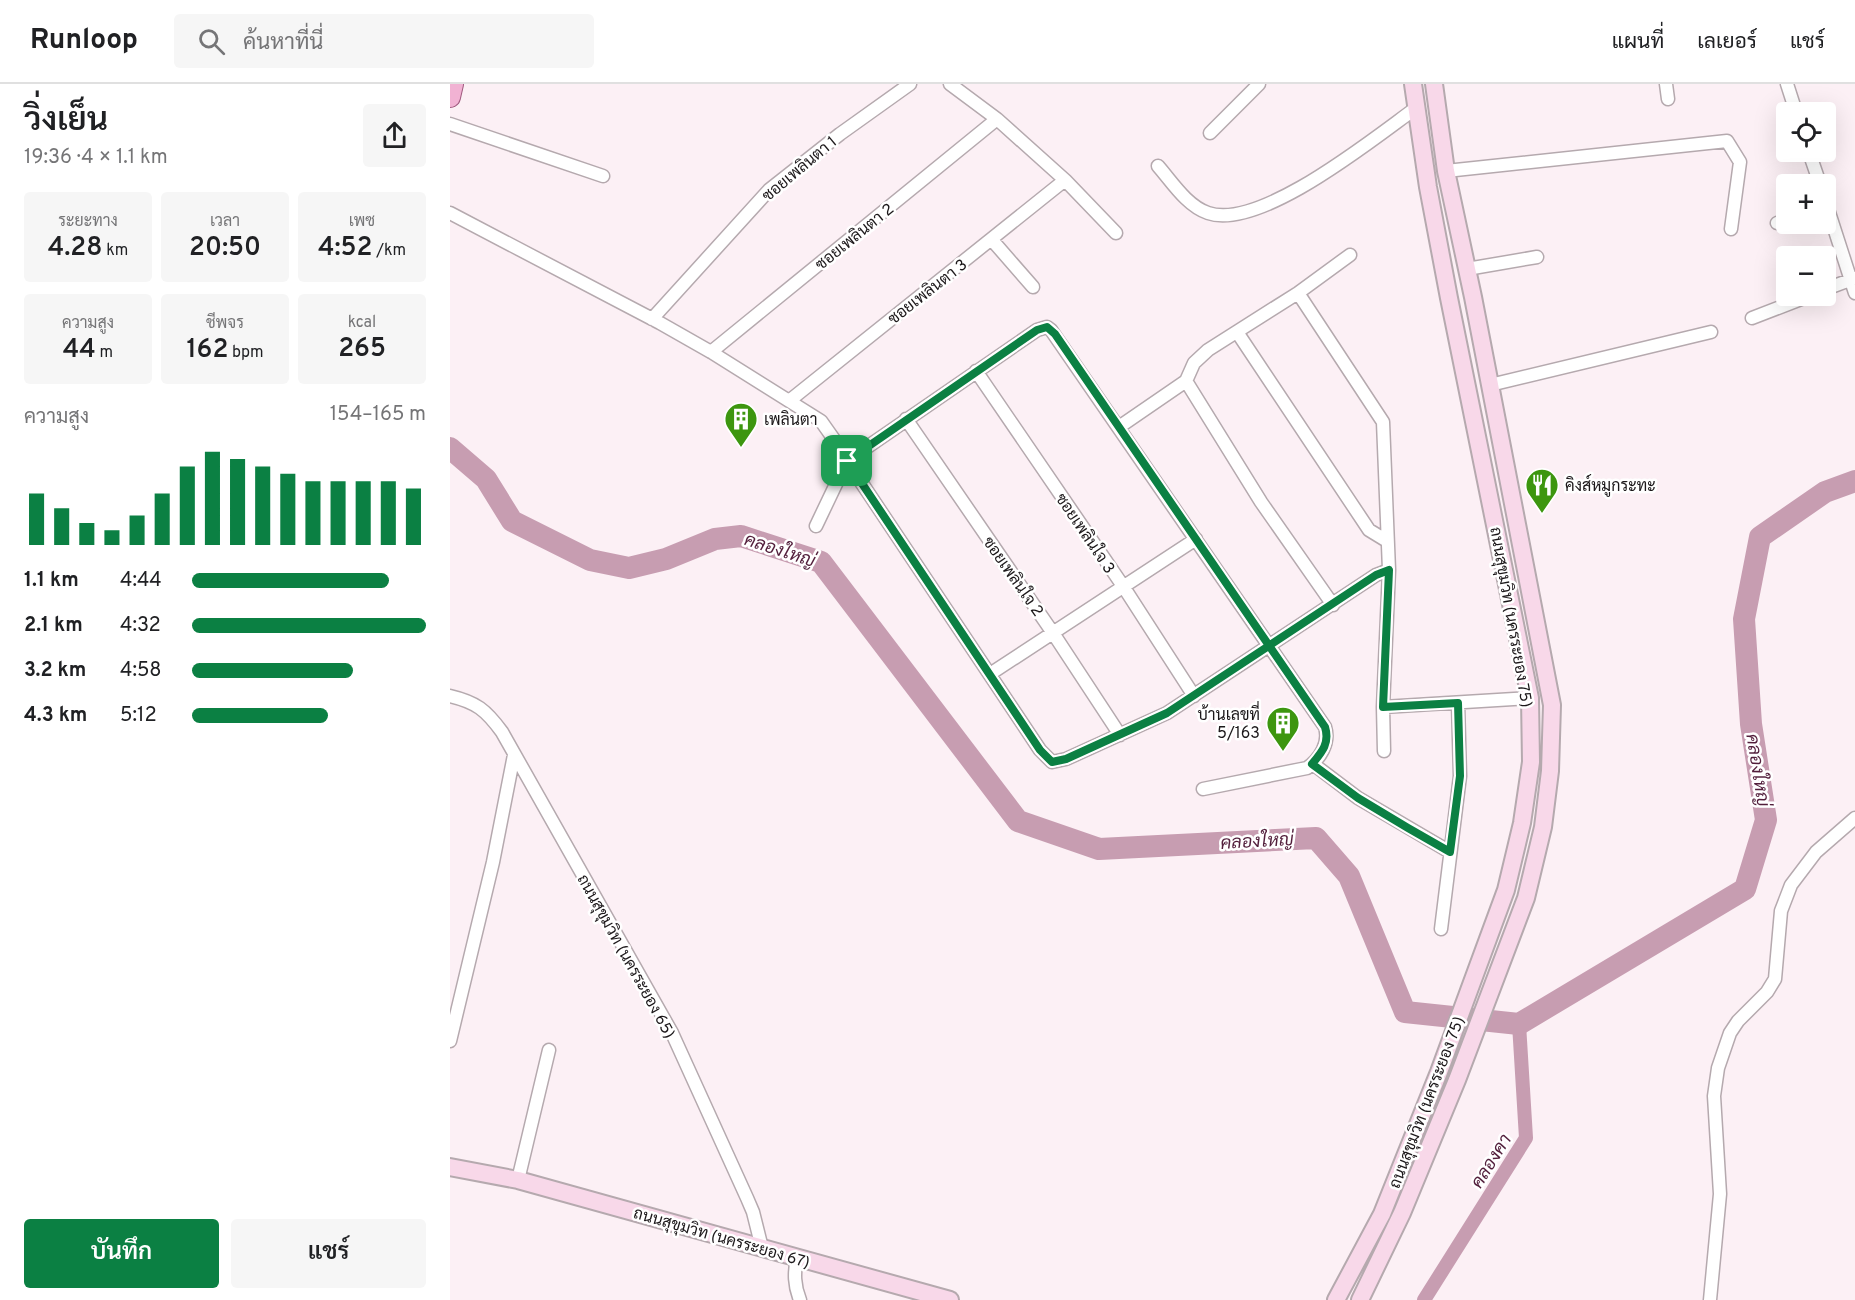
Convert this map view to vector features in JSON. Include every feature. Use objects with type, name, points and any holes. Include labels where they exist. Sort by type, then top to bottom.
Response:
[{"type":"main road","points":[[450,97],[453,84]]},
{"type":"street","name":"ซอยเพลินตา 1","points":[[652,319],[769,190],[840,134],[910,84]]},
{"type":"street","points":[[950,84],[997,119],[1065,180],[1116,233]]},
{"type":"street","points":[[1210,133],[1258,84]]},
{"type":"street","points":[[1158,166],[1200,210],[1219,215],[1236,214],[1266,205],[1334,166],[1415,97],[1403,84]]},
{"type":"street","name":"ถนนสุขุมวิท (นครระยอง 75)","points":[[1360,1300],[1402,1213],[1457,1080],[1526,898],[1545,816],[1550,771],[1552,705],[1446,171],[1434,84]]},
{"type":"street","points":[[1666,84],[1668,99]]},
{"type":"street","points":[[1787,84],[1793,102]]},
{"type":"street","name":"ถนนสุขุมวิท (นครระยอง 75)","points":[[1336,1300],[1382,1214],[1439,1072],[1506,890],[1522,823],[1531,762],[1530,698],[1449,298],[1428,187],[1415,97]]},
{"type":"street","name":"ซอยเพลินตา 2","points":[[711,352],[997,119]]},
{"type":"street","points":[[450,124],[603,176]]},
{"type":"street","points":[[1446,171],[1727,141],[1740,162],[1731,229]]},
{"type":"street","name":"ซอยเพลินตา 3","points":[[789,401],[1065,180]]},
{"type":"street","points":[[450,213],[652,319],[711,352],[814,416],[827,428],[1040,750],[1052,762],[1066,759],[1167,713],[1376,575],[1389,570]]},
{"type":"street","points":[[1836,233],[1853,278],[1855,293]]},
{"type":"street","points":[[992,240],[1033,287]]},
{"type":"street","points":[[1119,426],[1186,381],[1199,357],[1298,293],[1350,255]]},
{"type":"street","points":[[1467,269],[1537,257]]},
{"type":"street","points":[[1836,285],[1853,278]]},
{"type":"street","points":[[1298,293],[1383,422],[1389,570],[1383,707],[1384,751]]},
{"type":"street","points":[[1752,318],[1783,306]]},
{"type":"street","points":[[816,526],[847,461],[1037,330],[1047,327],[1055,334],[1119,426],[1325,727],[1327,740],[1325,747],[1312,764],[1300,770],[1203,789]]},
{"type":"street","points":[[1237,332],[1369,530],[1387,541]]},
{"type":"street","points":[[1490,385],[1711,332]]},
{"type":"street","name":"ซอยเพลินใจ 3","points":[[976,371],[1123,586],[1194,696]]},
{"type":"street","points":[[1186,381],[1261,502],[1333,605]]},
{"type":"street","name":"ซอยเพลินใจ 2","points":[[906,420],[1053,633],[1120,735]]},
{"type":"street","points":[[1484,469],[1505,465]]},
{"type":"street","points":[[990,675],[1196,539]]},
{"type":"street","name":"ถนนสุขุมวิท (นครระยอง 65)","points":[[450,696],[467,700],[480,707],[492,718],[672,1033],[753,1212],[762,1248]]},
{"type":"street","points":[[1383,707],[1530,698]]},
{"type":"street","points":[[1440,928],[1460,776],[1458,703]]},
{"type":"street","points":[[450,1041],[493,862],[514,755]]},
{"type":"street","points":[[1312,764],[1358,798],[1450,852]]},
{"type":"street","points":[[1710,1300],[1720,1194],[1714,1096],[1718,1068],[1725,1045],[1734,1027],[1767,992],[1775,979],[1781,911],[1791,885],[1816,852],[1855,818]]},
{"type":"street","points":[[518,1180],[549,1050]]},
{"type":"street","name":"ถนนสุขุมวิท (นครระยอง 67)","points":[[450,1156],[493,1174]]},
{"type":"street","name":"ถนนสุขุมวิท (นครระยอง 67)","points":[[450,1167],[518,1180],[950,1300]]},
{"type":"street","points":[[797,1258],[794,1275],[800,1300]]},
{"type":"waterway","name":"คลองใหญ่","points":[[450,448],[486,479],[512,521],[590,560],[629,568],[666,559],[715,539],[741,536],[821,562],[1018,821],[1099,849],[1316,838],[1349,876],[1405,1012],[1519,1024],[1745,889],[1766,820],[1751,724],[1744,619],[1760,537],[1825,492],[1855,481]]},
{"type":"waterway","name":"คลองคา","points":[[1424,1300],[1526,1138],[1519,1024]]},
{"type":"place","name":"เพลินตา","points":[[741,448]]},
{"type":"place","name":"คิงส์หมูกระทะ","points":[[1542,514]]},
{"type":"place","name":"บ้านเลขที่ 5/163","points":[[1283,752]]},
{"type":"route","points":[[847,461],[1037,330],[1047,327],[1055,334],[1270,646],[1325,727],[1328,733],[1325,747],[1312,764],[1358,798],[1450,852],[1460,776],[1458,703],[1383,707],[1389,570],[1376,575],[1333,605],[1270,646],[1194,696],[1167,713],[1066,759],[1052,762],[1040,750],[847,461]]}]
